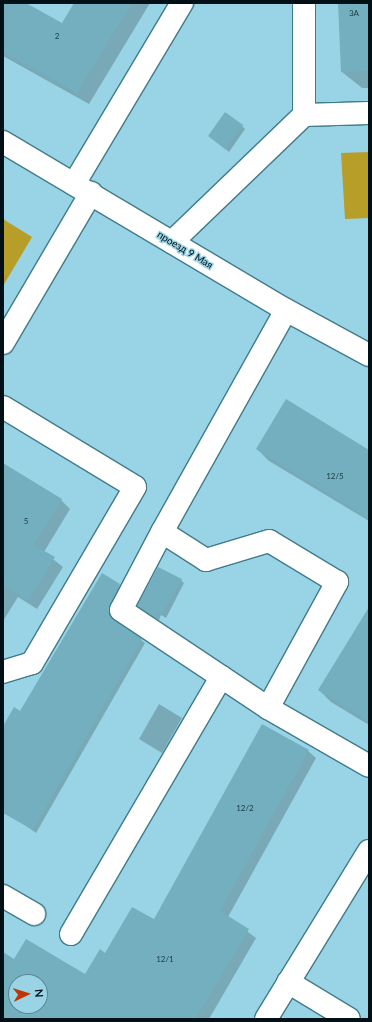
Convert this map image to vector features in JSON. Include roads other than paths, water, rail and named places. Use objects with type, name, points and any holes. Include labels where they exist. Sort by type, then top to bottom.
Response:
[{"type":"street","points":[[3,343],[82,189],[182,3]]},
{"type":"street","points":[[304,3],[304,115]]},
{"type":"street","points":[[172,242],[304,115],[369,113]]},
{"type":"street","name":"проезд 9 Мая","points":[[3,142],[286,310],[369,355]]},
{"type":"street","points":[[286,310],[162,532],[121,610],[268,708],[369,766]]},
{"type":"street","points":[[3,407],[135,487],[32,663],[3,672]]},
{"type":"street","points":[[162,532],[206,560],[269,542],[337,582],[268,708]]},
{"type":"street","points":[[71,934],[221,677]]},
{"type":"street","points":[[266,1019],[369,851]]},
{"type":"street","points":[[3,896],[34,914]]},
{"type":"street","points":[[288,982],[349,1019]]}]
